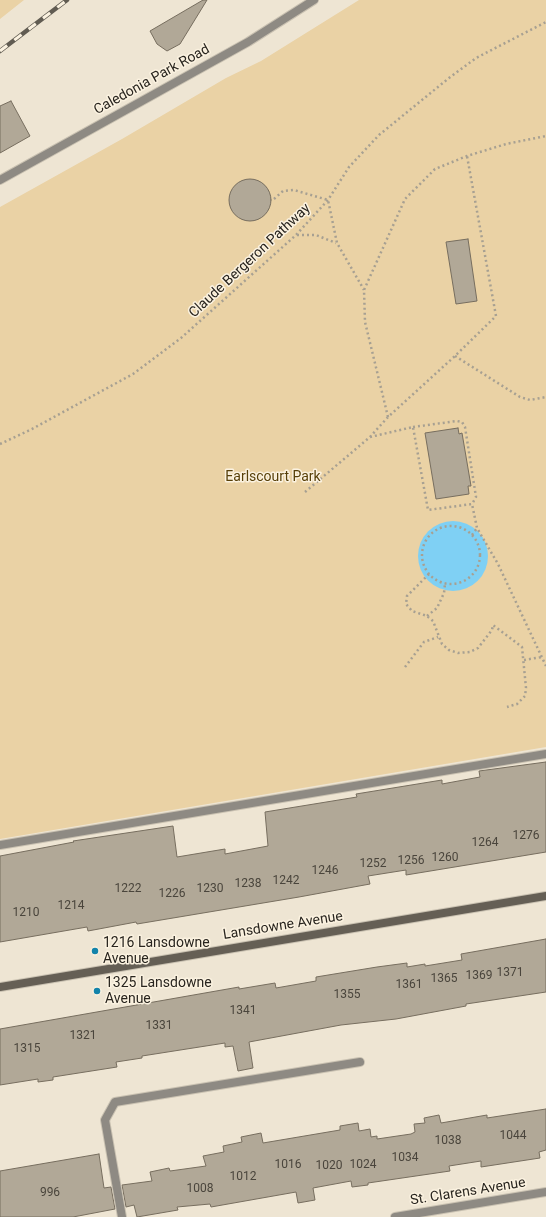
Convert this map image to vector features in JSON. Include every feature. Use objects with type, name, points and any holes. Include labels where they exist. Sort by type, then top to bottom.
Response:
[{"type":"street","name":"Caledonia Park Road","points":[[0,180],[248,42],[314,0]]},
{"type":"street","points":[[0,845],[546,754]]},
{"type":"street","name":"Lansdowne Avenue","points":[[0,986],[546,896]]},
{"type":"street","points":[[122,1217],[105,1120],[115,1102],[360,1062]]},
{"type":"street","name":"St. Clarens Avenue","points":[[395,1217],[546,1192]]},
{"type":"path","name":"Claude Bergeron Pathway","points":[[0,444],[32,429],[133,374],[182,338],[296,236],[328,200],[349,168],[379,135],[476,58],[546,22]]},
{"type":"path","points":[[388,417],[365,322],[364,290],[405,199],[435,169],[467,156],[506,144],[546,136]]},
{"type":"path","points":[[305,492],[370,437],[388,417],[455,356],[496,316],[467,156]]},
{"type":"path","points":[[274,199],[283,191],[294,190],[328,200],[337,243],[364,290]]},
{"type":"path","points":[[296,236],[316,235],[337,243]]},
{"type":"path","points":[[455,356],[520,398],[530,400],[546,397]]},
{"type":"path","points":[[370,437],[414,427],[456,421],[462,422],[465,427],[476,497],[472,504],[477,528],[498,564],[546,666]]},
{"type":"path","points":[[414,427],[428,510],[472,504]]},
{"type":"path","points":[[454,526],[464,529],[472,535],[477,542],[480,551],[480,560],[477,569],[471,577],[463,582],[445,584],[429,574],[424,566],[422,556],[424,546],[432,534],[444,527],[454,526]]},
{"type":"path","points":[[472,535],[477,528]]},
{"type":"path","points":[[429,574],[407,596],[406,604],[412,611],[427,616],[433,621],[442,644],[450,650],[458,653],[470,652],[478,648],[492,630],[493,626],[522,647],[524,660],[525,696],[517,704],[507,707]]},
{"type":"path","points":[[427,616],[437,608],[444,593],[445,584]]},
{"type":"path","points":[[405,667],[424,642],[438,637]]},
{"type":"path","points":[[524,660],[542,657]]},
{"type":"green space","points":[[0,0],[24,0],[0,19]]},
{"type":"green space","name":"Earlscourt Park","points":[[359,0],[546,0],[546,747],[0,839],[0,207],[122,139],[226,78],[261,61]]},
{"type":"water","points":[[453,521],[466,524],[478,531],[485,543],[488,556],[485,569],[478,581],[466,588],[453,591],[440,588],[428,581],[421,569],[418,556],[421,543],[428,531],[440,524]]},
{"type":"building","points":[[203,0],[207,0],[180,44],[167,51],[157,44],[150,31]]},
{"type":"building","points":[[11,101],[30,136],[0,153],[0,106]]},
{"type":"building","points":[[246,179],[254,179],[265,185],[271,196],[271,204],[265,215],[254,221],[246,221],[235,215],[229,204],[229,196],[235,185]]},
{"type":"building","points":[[468,239],[477,301],[456,304],[446,242]]},
{"type":"building","points":[[458,428],[459,434],[462,433],[471,486],[468,486],[469,494],[436,499],[425,433]]},
{"type":"building","points":[[546,762],[546,852],[406,875],[406,870],[368,876],[370,884],[299,897],[137,924],[136,922],[88,931],[87,927],[0,942],[0,856],[74,842],[73,841],[173,826],[177,857],[225,849],[225,854],[268,846],[265,812],[357,797],[356,794],[442,780],[442,784],[480,777],[479,771]]},
{"type":"building","points":[[546,939],[546,992],[466,1004],[466,1006],[396,1019],[341,1025],[249,1042],[253,1068],[238,1071],[233,1046],[225,1047],[225,1043],[142,1056],[142,1058],[116,1062],[117,1067],[53,1077],[53,1080],[38,1082],[38,1079],[0,1085],[0,1029],[239,987],[239,989],[275,983],[276,988],[316,981],[316,977],[377,967],[407,963],[407,967],[425,964],[425,966],[462,960],[461,954]]},
{"type":"building","points":[[546,1109],[546,1150],[539,1152],[540,1158],[481,1167],[481,1161],[449,1166],[450,1171],[368,1183],[368,1185],[352,1187],[351,1181],[313,1188],[315,1200],[298,1203],[296,1192],[211,1207],[210,1204],[177,1207],[178,1210],[137,1217],[134,1205],[126,1207],[122,1185],[152,1181],[150,1172],[169,1168],[170,1171],[206,1166],[203,1156],[224,1152],[223,1146],[242,1142],[241,1137],[261,1133],[263,1143],[340,1130],[340,1126],[358,1123],[359,1131],[370,1129],[371,1137],[377,1136],[377,1139],[411,1134],[415,1132],[414,1124],[425,1123],[424,1118],[439,1115],[441,1123],[487,1115],[487,1118]]},
{"type":"building","points":[[99,1154],[104,1188],[111,1187],[115,1209],[73,1217],[0,1217],[0,1171]]},
{"type":"railway","points":[[0,51],[67,0]]},
{"type":"place","name":"1216 Lansdowne Avenue","points":[[95,951]]},
{"type":"place","name":"1325 Lansdowne Avenue","points":[[97,991]]}]
